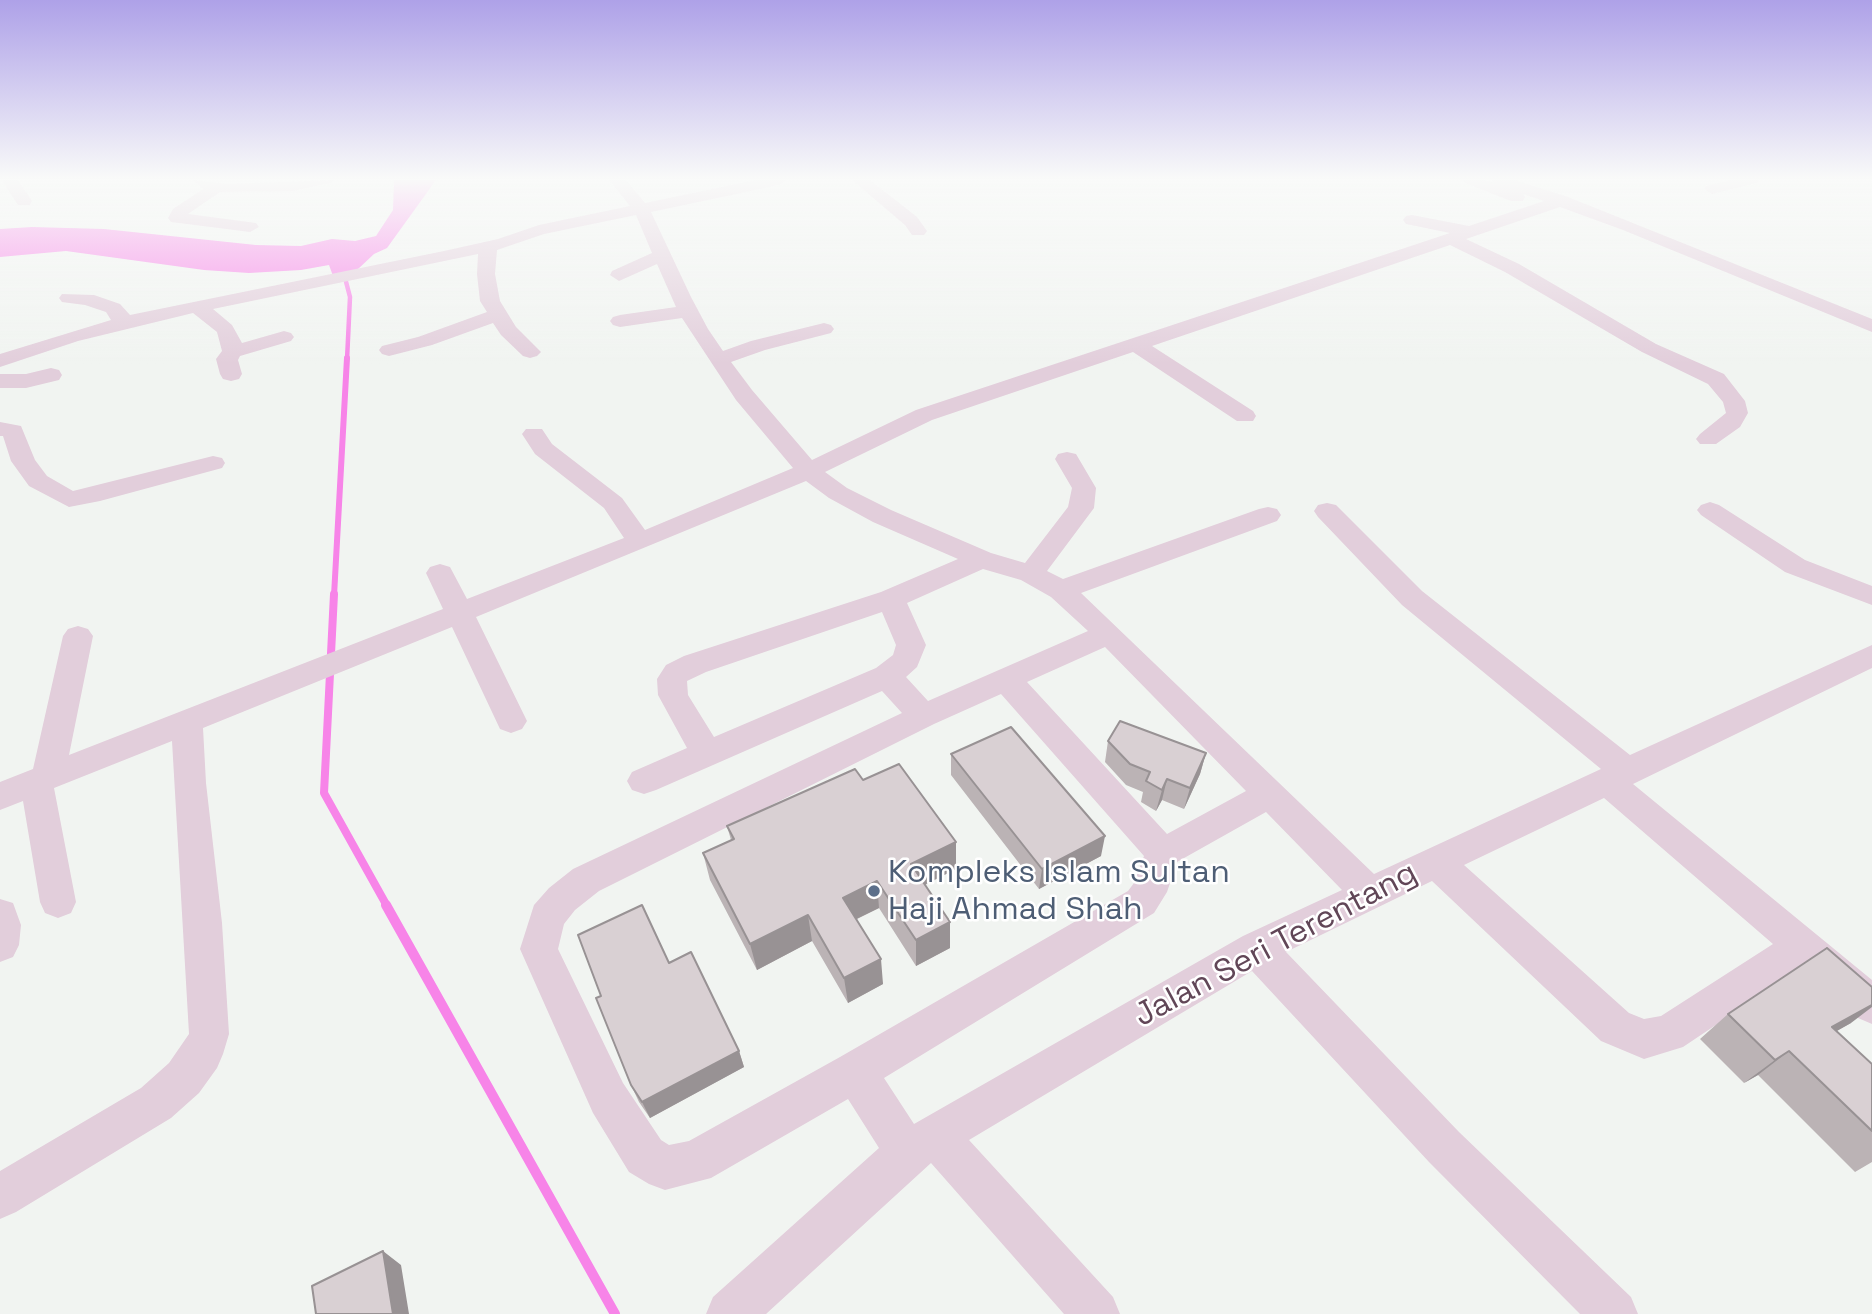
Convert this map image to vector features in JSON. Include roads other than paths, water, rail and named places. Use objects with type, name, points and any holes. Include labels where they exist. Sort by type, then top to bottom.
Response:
[{"type":"street","points":[[0,361],[121,323],[503,241]]},
{"type":"street","points":[[656,241],[687,311],[744,395],[808,471],[838,494],[981,559],[1031,574],[1061,590],[1109,634],[1369,892]]},
{"type":"street","points":[[0,796],[808,471],[925,415],[1437,241]]},
{"type":"street","points":[[1469,241],[1650,348],[1716,379],[1734,401],[1737,413],[1732,422],[1708,439]]},
{"type":"street","points":[[1666,241],[1872,326]]},
{"type":"street","points":[[488,246],[490,301],[517,341],[530,352]]},
{"type":"street","points":[[619,275],[662,255]]},
{"type":"street","points":[[69,298],[95,301],[113,307],[120,314],[121,323]]},
{"type":"street","points":[[197,306],[225,329],[233,352]]},
{"type":"street","points":[[620,321],[687,311]]},
{"type":"street","points":[[389,350],[425,341],[498,315]]},
{"type":"street","points":[[720,359],[758,345],[824,329]]},
{"type":"street","points":[[231,374],[227,359],[233,352],[284,337]]},
{"type":"street","points":[[1135,344],[1244,416]]},
{"type":"street","points":[[0,381],[26,381],[51,375]]},
{"type":"street","points":[[0,429],[13,431],[23,461],[38,481],[69,499],[92,496],[213,463]]},
{"type":"street","points":[[534,434],[543,449],[612,503],[639,540]]},
{"type":"street","points":[[1031,574],[1081,508],[1084,488],[1066,459]]},
{"type":"street","points":[[1327,510],[1412,598],[1618,777],[1801,947],[1872,1005]]},
{"type":"street","points":[[1710,510],[1795,566],[1872,596]]},
{"type":"street","points":[[1061,590],[1268,515]]},
{"type":"street","points":[[707,754],[673,695],[672,679],[677,673],[695,664],[891,599],[981,559]]},
{"type":"street","points":[[440,573],[511,721]]},
{"type":"street","points":[[644,781],[887,676],[906,660],[911,645],[891,599]]},
{"type":"street","points":[[1109,634],[923,716],[586,880],[562,899],[547,917],[539,949],[608,1098],[645,1156],[665,1168],[695,1162],[855,1072],[1141,902],[1149,892],[1163,853],[1270,794]]},
{"type":"street","points":[[58,902],[42,779],[78,636]]},
{"type":"street","name":"Jalan Seri Terentang","points":[[730,1314],[921,1144],[1256,948],[1872,655]]},
{"type":"street","points":[[887,676],[923,716]]},
{"type":"street","points":[[1006,679],[1163,853]]},
{"type":"street","points":[[0,1196],[156,1103],[184,1078],[202,1055],[209,1034],[203,923],[189,783],[187,722]]},
{"type":"street","points":[[1436,862],[1615,1027],[1644,1039],[1669,1033],[1801,947]]},
{"type":"street","points":[[0,915],[0,945]]},
{"type":"street","points":[[1256,948],[1444,1147],[1614,1314]]},
{"type":"street","points":[[855,1072],[921,1144],[1096,1314]]},
{"type":"waterway","points":[[344,274],[350,297],[347,360]]},
{"type":"waterway","points":[[334,596],[347,358]]},
{"type":"waterway","points":[[334,594],[324,793],[387,906]]},
{"type":"waterway","points":[[386,905],[615,1314]]},
{"type":"place","name":"Kompleks Islam Sultan Haji Ahmad Shah","points":[[874,891]]}]
